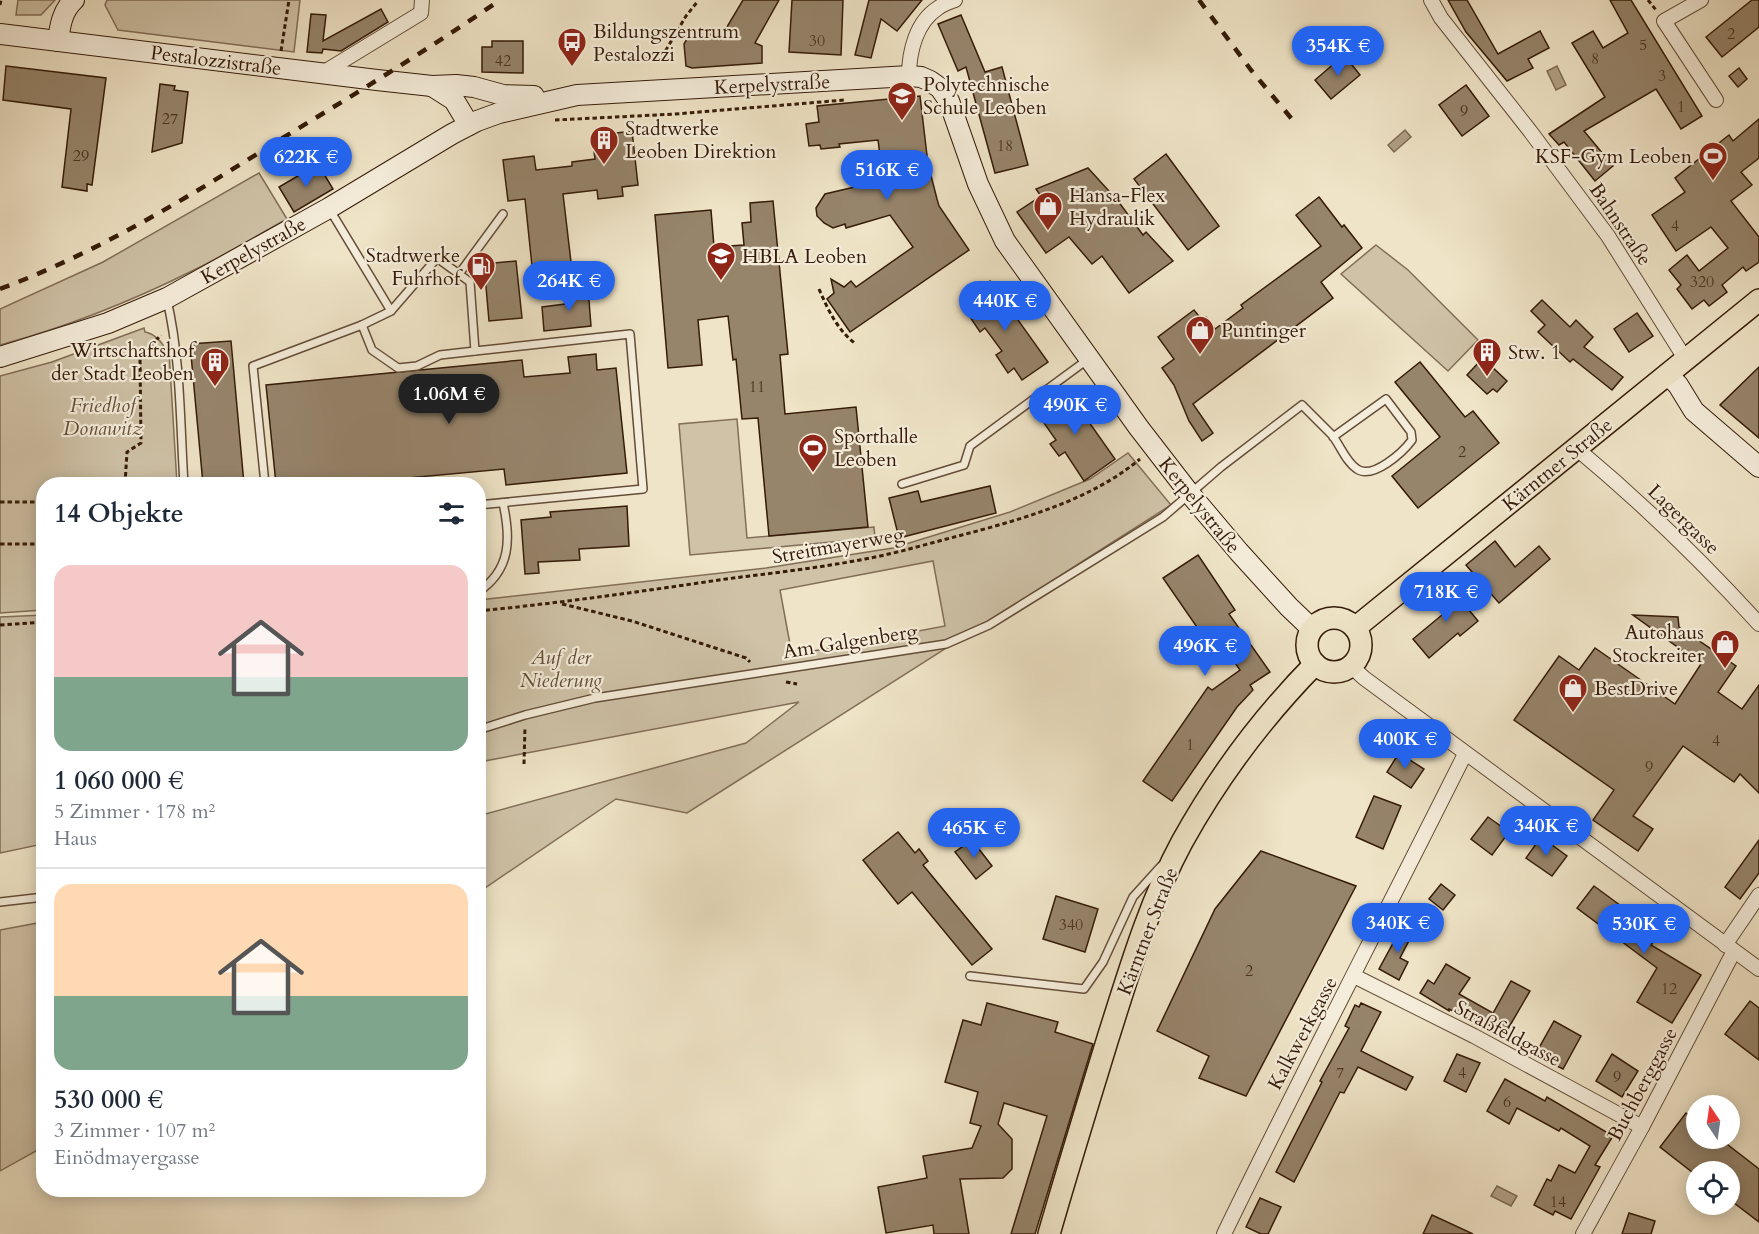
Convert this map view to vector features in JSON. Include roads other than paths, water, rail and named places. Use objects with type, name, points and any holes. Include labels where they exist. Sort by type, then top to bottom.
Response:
[{"type":"main road","points":[[58,41],[61,22],[67,6],[74,0]]},
{"type":"main road","name":"Pestalozzistraße","points":[[0,34],[321,74],[432,86],[474,87],[503,95],[567,96]]},
{"type":"main road","name":"Kerpelystraße","points":[[0,357],[108,323],[167,298],[477,122],[523,106],[567,96],[921,77],[940,88],[949,102],[978,184],[1005,241],[1154,448],[1190,494],[1271,588],[1312,629]]},
{"type":"main road","name":"Pestalozzistraße","points":[[432,86],[454,100],[477,122]]},
{"type":"main road","points":[[474,87],[483,106],[477,122]]},
{"type":"main road","name":"Kärntner Straße","points":[[1355,628],[1759,300]]},
{"type":"main road","points":[[1668,375],[1678,384],[1694,411],[1759,467]]},
{"type":"main road","points":[[1328,618],[1338,618],[1348,621],[1355,628],[1360,637],[1361,648],[1358,658],[1351,666],[1333,671],[1323,669],[1316,664],[1308,651],[1307,643],[1312,629],[1319,622],[1328,618]]},
{"type":"main road","name":"Kärntner Straße","points":[[1049,1234],[1121,996],[1150,913],[1181,844],[1214,787],[1235,759],[1294,686],[1316,664]]},
{"type":"street","points":[[321,74],[421,13],[422,0]]},
{"type":"street","points":[[909,76],[909,61],[923,23],[937,8],[955,0]]},
{"type":"street","name":"Bahnstraße","points":[[1431,0],[1442,18],[1608,236],[1686,360]]},
{"type":"street","points":[[1701,0],[1664,21],[1716,100]]},
{"type":"street","name":"Lagergasse","points":[[1576,448],[1647,508],[1759,624]]},
{"type":"street","points":[[1351,666],[1465,754],[1759,969]]},
{"type":"street","name":"Kalkwerkgasse","points":[[1224,1234],[1298,1080],[1354,976],[1465,754]]},
{"type":"street","name":"Buchberggasse","points":[[1583,1234],[1642,1127],[1730,948],[1759,895]]},
{"type":"street","name":"Straßfeldgasse","points":[[1354,976],[1474,1036],[1642,1127]]},
{"type":"lane","points":[[329,208],[391,311]]},
{"type":"lane","points":[[459,274],[503,214]]},
{"type":"lane","points":[[264,477],[254,366],[362,325],[391,311],[437,258],[470,282],[475,351]]},
{"type":"lane","points":[[167,298],[178,369],[184,477]]},
{"type":"lane","points":[[362,325],[372,350],[398,368],[417,366],[440,355],[630,334],[643,489],[486,504]]},
{"type":"lane","points":[[902,484],[964,465],[970,446],[1089,358]]},
{"type":"lane","points":[[1386,399],[1411,432],[1412,440],[1391,460],[1379,468],[1364,472],[1357,469],[1333,437],[1386,399]]},
{"type":"lane","name":"Am Galgenberg","points":[[486,727],[525,715],[596,698],[946,644],[989,625],[1164,517],[1221,467],[1302,405],[1333,437]]},
{"type":"lane","points":[[486,586],[494,580],[502,566],[508,530],[503,503]]},
{"type":"lane","points":[[970,976],[1084,989],[1103,962],[1133,897],[1181,844]]},
{"type":"lane","points":[[0,902],[36,898]]},
{"type":"railway","points":[[0,289],[73,258],[179,201],[392,71],[500,0]]},
{"type":"railway","points":[[1199,0],[1251,70],[1296,124]]},
{"type":"place","name":"Bildungszentrum Pestalozzi","points":[[572,68]]},
{"type":"place","name":"Polytechnische Schule Leoben","points":[[902,122]]},
{"type":"place","name":"Stadtwerke Leoben Direktion","points":[[604,166]]},
{"type":"place","name":"KSF-Gym Leoben","points":[[1713,182]]},
{"type":"place","name":"Hansa-Flex Hydraulik","points":[[1048,232]]},
{"type":"place","name":"HBLA Leoben","points":[[721,282]]},
{"type":"place","name":"Stadtwerke Fuhrhof","points":[[481,292]]},
{"type":"place","name":"Puntinger","points":[[1200,356]]},
{"type":"place","name":"Stw. 1","points":[[1487,378]]},
{"type":"place","name":"Wirtschaftshof der Stadt Leoben","points":[[215,388]]},
{"type":"place","name":"Sporthalle Leoben","points":[[813,474]]},
{"type":"place","name":"Autohaus Stockreiter","points":[[1725,670]]},
{"type":"place","name":"BestDrive","points":[[1573,714]]},
{"type":"park label","name":"Friedhof Donawitz","points":[[103,416]]},
{"type":"park label","name":"Auf der Niederung","points":[[561,668]]}]
